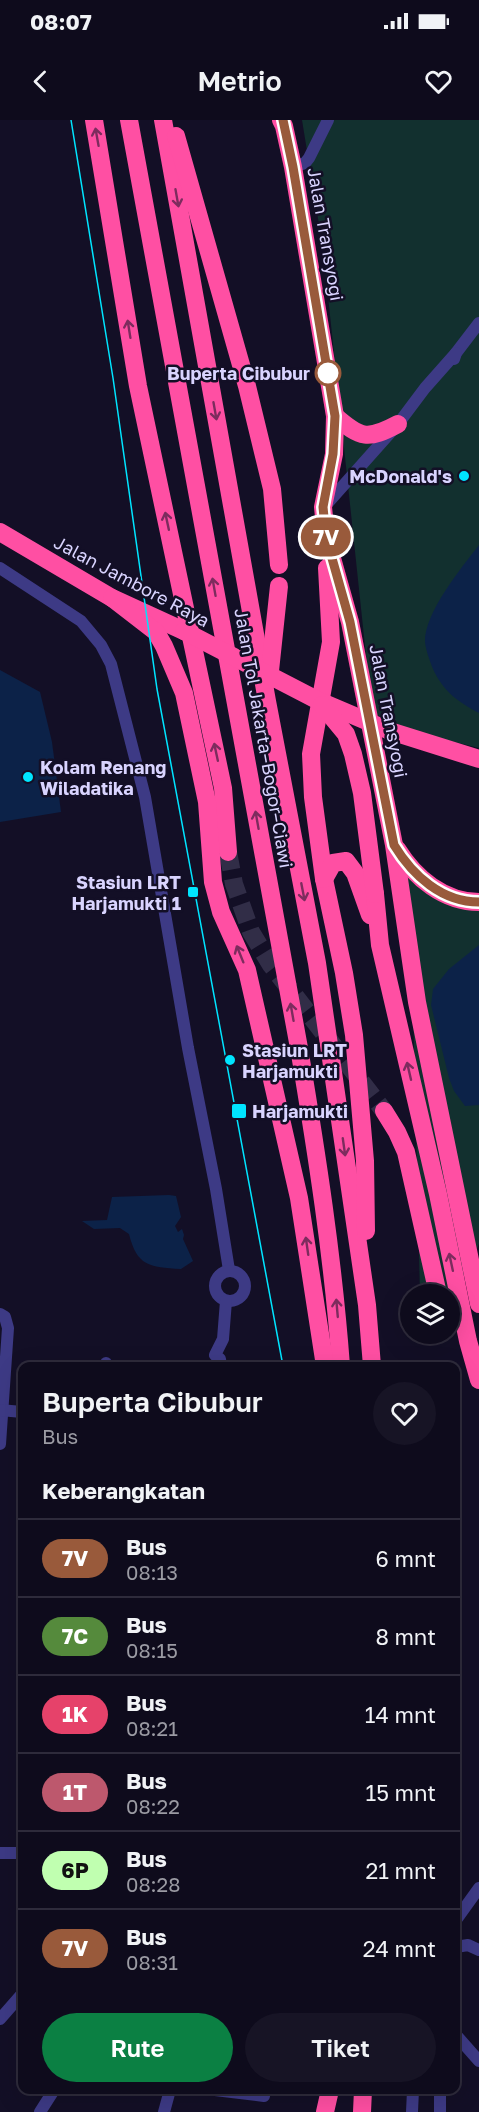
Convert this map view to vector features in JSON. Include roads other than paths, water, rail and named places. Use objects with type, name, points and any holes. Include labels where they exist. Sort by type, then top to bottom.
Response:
[{"type":"highway","points":[[94,120],[138,386],[223,788],[228,852]]},
{"type":"highway","name":"Jalan Tol Jakarta–Bogor–Ciawi","points":[[129,120],[299,1048],[326,1209],[341,1362]]},
{"type":"highway","name":"Jalan Tol Jakarta–Bogor–Ciawi","points":[[163,120],[267,700],[317,963],[367,1305],[372,1362]]},
{"type":"highway","points":[[172,120],[247,386],[272,489],[279,565]]},
{"type":"highway","name":"Jalan Transyogi","points":[[283,122],[293,167],[335,416],[333,454],[323,507],[326,537],[350,622],[394,845],[468,1341],[479,1380]]},
{"type":"highway","points":[[335,416],[351,430],[367,436],[379,434],[398,424]]},
{"type":"highway","name":"Jalan Jambore Raya","points":[[0,532],[112,598],[184,631],[316,700],[390,731],[479,759]]},
{"type":"highway","points":[[326,537],[331,642],[311,754],[313,797],[324,879],[344,973],[354,1035],[365,1161],[367,1305]]},
{"type":"highway","points":[[267,700],[279,586]]},
{"type":"highway","points":[[112,598],[156,633],[184,693],[207,802],[213,882],[221,912],[247,970],[300,1198],[324,1362]]},
{"type":"highway","name":"Jalan Transyogi","points":[[316,700],[338,722],[346,734],[353,753],[362,793],[380,945],[446,1192],[479,1304]]},
{"type":"highway","points":[[394,845],[417,874],[442,894],[455,899],[479,902]]},
{"type":"highway","points":[[324,879],[333,863],[345,861],[350,864],[380,945]]},
{"type":"highway","points":[[384,1111],[398,1132],[406,1152],[436,1284]]},
{"type":"highway","points":[[460,1333],[468,1341]]},
{"type":"highway","points":[[326,2112],[329,2094]]},
{"type":"highway","points":[[362,2112],[363,2094]]},
{"type":"street","points":[[293,167],[305,163],[309,158],[328,120]]},
{"type":"street","points":[[323,507],[398,424],[479,323]]},
{"type":"street","points":[[0,568],[81,621],[96,638],[111,664],[145,797],[229,1270]]},
{"type":"street","points":[[229,1270],[242,1276],[245,1290],[236,1300],[226,1301],[216,1292],[215,1282],[220,1274],[229,1270]]},
{"type":"street","points":[[221,1362],[215,1355],[223,1339],[226,1301]]},
{"type":"street","points":[[0,1314],[5,1317],[8,1328],[0,1444]]},
{"type":"street","points":[[1,1410],[18,1412]]},
{"type":"street","points":[[0,1853],[18,1853]]},
{"type":"street","points":[[460,1914],[479,1888]]},
{"type":"street","points":[[460,1946],[468,1945],[479,1950]]},
{"type":"street","points":[[0,2019],[18,1999]]},
{"type":"street","points":[[460,2040],[479,2061]]},
{"type":"street","points":[[40,2112],[51,2094]]},
{"type":"street","points":[[164,2112],[169,2094]]},
{"type":"street","points":[[248,2094],[264,2096]]},
{"type":"street","points":[[412,2112],[413,2094]]},
{"type":"street","points":[[440,2094],[440,2112]]},
{"type":"water","points":[[479,545],[479,713],[464,705],[441,684],[433,669],[425,642],[426,630],[437,604]]},
{"type":"water","name":"Kolam Renang Wiladatika","points":[[0,670],[40,692],[52,742],[61,812],[0,822]]},
{"type":"water","points":[[479,945],[479,1105],[465,1106],[454,1091],[449,1078],[431,1005],[433,989],[449,969]]},
{"type":"water","points":[[176,1196],[181,1217],[175,1226],[178,1232],[182,1229],[183,1239],[193,1261],[181,1269],[146,1263],[136,1253],[129,1234],[120,1228],[94,1229],[82,1221],[107,1220],[112,1197]]},
{"type":"tunnel","points":[[228,852],[234,884],[251,932],[271,965],[384,1111]]},
{"type":"tram line","points":[[71,120],[113,378],[157,689],[282,1362]]},
{"type":"place","name":"Buperta Cibubur","points":[[328,373]]},
{"type":"place","name":"McDonald's","points":[[464,476]]},
{"type":"place","name":"Kolam Renang Wiladatika","points":[[28,777]]},
{"type":"place","name":"Stasiun LRT Harjamukti 1","points":[[193,892]]},
{"type":"place","name":"Stasiun LRT Harjamukti","points":[[230,1060]]},
{"type":"place","name":"Harjamukti","points":[[239,1111]]}]
